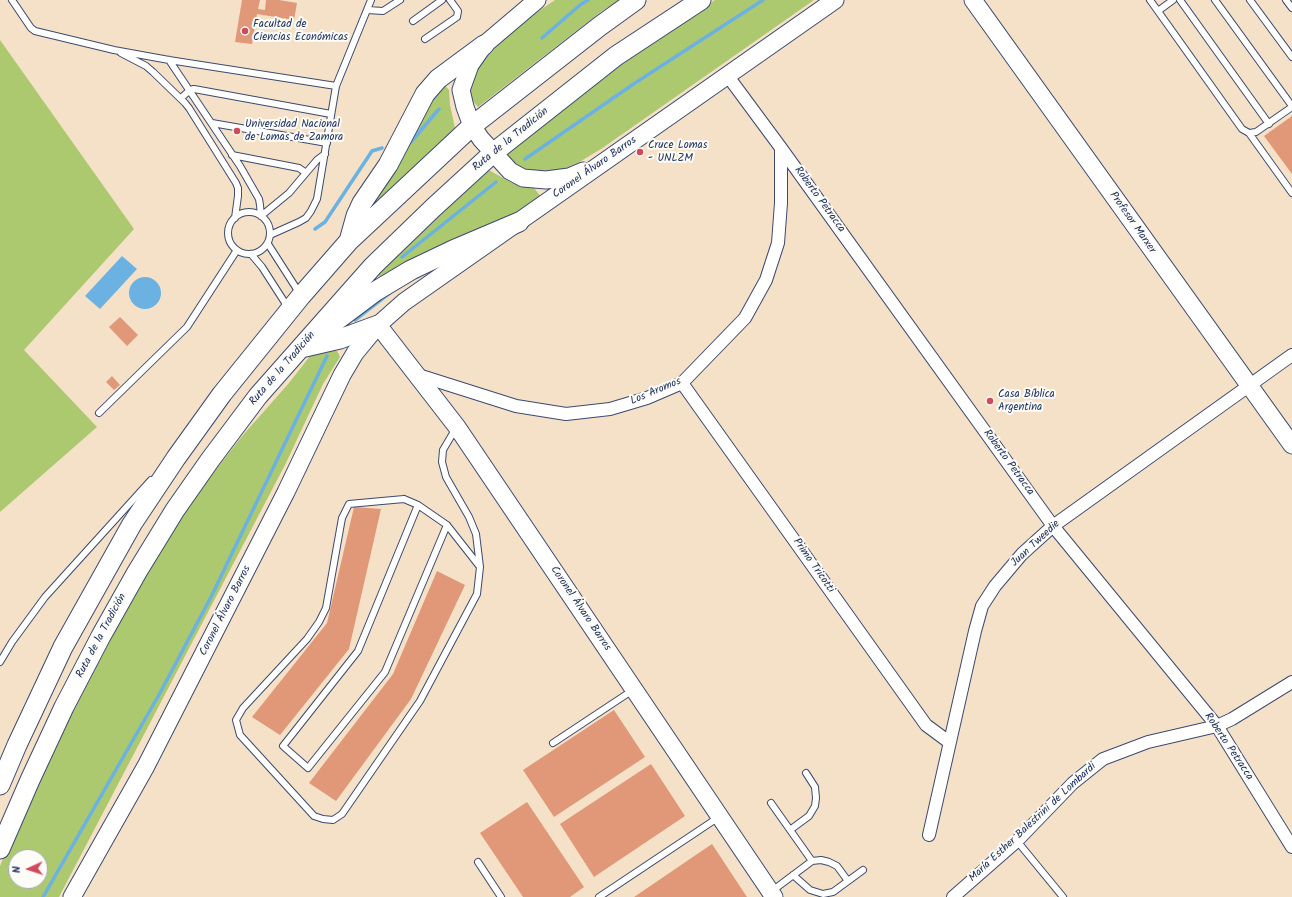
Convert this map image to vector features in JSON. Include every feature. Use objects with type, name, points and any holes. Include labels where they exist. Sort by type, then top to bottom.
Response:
[{"type":"main road","points":[[349,241],[356,216],[362,203],[388,165],[425,94],[438,79],[484,45],[536,0]]},
{"type":"main road","points":[[0,785],[63,647],[132,524],[222,394],[295,303],[349,241],[472,126],[600,26],[636,0]]},
{"type":"main road","name":"Ruta de la Tradición","points":[[0,849],[64,707],[136,572],[175,510],[258,396],[373,266],[432,208],[493,153],[616,56],[701,0]]},
{"type":"main road","name":"Coronel Álvaro Barros","points":[[72,897],[146,766],[286,492],[342,375],[355,353],[378,326],[404,302],[835,0]]},
{"type":"main road","name":"Profesor Marxer","points":[[973,0],[1292,445]]},
{"type":"main road","points":[[484,45],[470,65],[461,90],[472,126],[510,172],[523,178],[546,180],[569,177],[603,162]]},
{"type":"main road","points":[[300,348],[376,291],[411,270],[453,250],[519,222]]},
{"type":"main road","points":[[300,348],[340,339],[378,326]]},
{"type":"main road","name":"Coronel Álvaro Barros","points":[[378,326],[418,375],[457,427],[773,894]]},
{"type":"street","name":"Roberto Petracca","points":[[727,75],[1053,526],[1217,726],[1292,847]]},
{"type":"street","name":"Los Aromos","points":[[418,375],[516,406],[566,414],[610,409],[647,398],[682,383],[745,318],[766,280],[778,243],[781,148]]},
{"type":"street","name":"Juan Tweedie","points":[[928,835],[982,606],[995,586],[1022,554],[1053,526],[1292,355]]},
{"type":"street","name":"Primo Tricotti","points":[[682,383],[926,725],[949,742]]},
{"type":"street","name":"María Esther Balestrini de Lombardi","points":[[953,897],[1016,841],[1073,783],[1103,759],[1148,742],[1217,726],[1232,719],[1292,682]]},
{"type":"lane","points":[[12,0],[31,28],[35,31],[114,50],[336,86]]},
{"type":"lane","points":[[270,234],[300,222],[306,218],[311,211],[316,199],[325,154],[336,86],[368,10],[370,0]]},
{"type":"lane","points":[[368,10],[383,11],[400,0]]},
{"type":"lane","points":[[413,21],[442,0]]},
{"type":"lane","points":[[425,39],[457,17],[458,11],[450,0]]},
{"type":"lane","points":[[1150,0],[1242,129],[1249,133],[1292,193]]},
{"type":"lane","points":[[1158,11],[1173,0]]},
{"type":"lane","points":[[1180,0],[1269,124]]},
{"type":"lane","points":[[1215,0],[1292,107],[1256,132],[1249,133]]},
{"type":"lane","points":[[1250,0],[1292,57]]},
{"type":"lane","points":[[1286,0],[1292,8]]},
{"type":"lane","points":[[114,50],[146,66],[181,98],[189,108],[230,174],[238,188],[235,218],[230,226],[229,237],[233,247],[244,254],[252,254],[261,250],[268,244]]},
{"type":"lane","points":[[169,60],[240,166],[258,199],[261,216]]},
{"type":"lane","points":[[181,98],[190,90],[194,89],[331,114]]},
{"type":"lane","points":[[212,123],[327,142]]},
{"type":"lane","points":[[261,216],[289,193],[317,160],[325,154]]},
{"type":"lane","points":[[232,155],[299,168],[306,173]]},
{"type":"lane","points":[[230,174],[240,166]]},
{"type":"lane","points":[[235,218],[250,212],[265,218],[270,234],[268,244],[295,303]]},
{"type":"lane","points":[[99,413],[187,327],[237,250]]},
{"type":"lane","points":[[252,254],[295,303]]},
{"type":"lane","points":[[160,470],[201,424]]},
{"type":"lane","points":[[457,427],[443,450],[442,462],[446,477],[469,517],[476,534],[480,567],[477,594],[420,701],[342,814],[333,820],[314,816],[240,735],[236,720],[243,708],[307,639],[319,622],[326,608],[342,518],[349,504],[404,499],[418,505],[447,525],[480,567]]},
{"type":"lane","points":[[0,662],[12,642],[45,597],[154,476]]},
{"type":"lane","points":[[418,505],[358,651],[283,746],[308,768],[385,672],[447,525]]},
{"type":"lane","points":[[553,743],[634,689]]},
{"type":"lane","points":[[790,830],[809,816],[814,806],[816,798],[815,787],[806,773]]},
{"type":"lane","points":[[771,803],[812,861]]},
{"type":"lane","points":[[599,897],[720,816]]},
{"type":"lane","points":[[1016,841],[1063,897]]},
{"type":"lane","points":[[773,894],[793,875],[812,861],[821,860],[837,866],[848,881]]},
{"type":"lane","points":[[478,862],[501,897]]},
{"type":"lane","points":[[793,875],[810,890],[822,894],[833,892],[863,870]]},
{"type":"green space","points":[[555,0],[619,0],[602,11],[478,107],[466,93],[474,71],[484,58],[524,21]]},
{"type":"green space","points":[[715,0],[814,0],[601,149],[581,161],[561,170],[535,171],[520,169],[502,156],[588,85],[667,30]]},
{"type":"green space","points":[[0,40],[134,229],[24,350],[97,427],[0,512]]},
{"type":"green space","points":[[442,82],[449,90],[450,105],[455,128],[369,208]]},
{"type":"green space","points":[[487,169],[512,183],[534,188],[542,198],[494,224],[431,249],[380,277],[376,273]]},
{"type":"green space","points":[[323,349],[337,351],[340,357],[323,384],[286,463],[59,897],[0,897],[0,866],[62,720],[138,587],[189,504],[243,435],[289,383],[310,356]]},
{"type":"water","points":[[122,256],[137,269],[100,309],[85,296]]},
{"type":"water","points":[[142,277],[148,277],[157,281],[161,293],[157,305],[148,309],[142,309],[133,305],[129,296],[129,290],[133,281]]},
{"type":"building","name":"Facultad de Ciencias Económicas","points":[[242,0],[260,0],[258,9],[265,10],[266,0],[279,0],[297,3],[294,20],[257,14],[252,44],[235,42]]},
{"type":"building","points":[[1292,116],[1292,174],[1264,136]]},
{"type":"building","points":[[120,317],[138,335],[127,346],[109,327]]},
{"type":"building","points":[[112,376],[120,385],[114,390],[106,382]]},
{"type":"building","points":[[354,507],[381,509],[349,649],[280,735],[252,717],[327,623]]},
{"type":"building","points":[[437,571],[465,585],[411,699],[336,801],[309,783],[393,674]]},
{"type":"building","points":[[614,710],[645,757],[554,817],[523,770]]},
{"type":"building","points":[[651,764],[685,816],[594,877],[560,824]]},
{"type":"building","points":[[527,802],[584,887],[570,897],[523,897],[480,833]]},
{"type":"building","points":[[712,844],[747,897],[634,897]]},
{"type":"waterway","points":[[542,38],[580,5],[588,0]]},
{"type":"waterway","points":[[525,159],[635,83],[763,0]]},
{"type":"waterway","points":[[411,142],[439,109]]},
{"type":"waterway","points":[[315,229],[325,222],[372,151],[382,148]]},
{"type":"waterway","points":[[402,257],[496,182]]},
{"type":"waterway","points":[[355,320],[391,292]]},
{"type":"waterway","points":[[43,897],[160,693],[211,597],[327,356]]},
{"type":"place","name":"Facultad de Ciencias Económicas","points":[[245,31]]},
{"type":"place","name":"Universidad Nacional de Lomas de Zamora","points":[[237,131]]},
{"type":"place","name":"Cruce Lomas - UNLZM","points":[[640,152]]},
{"type":"place","name":"Casa Bíblica Argentina","points":[[990,401]]}]
